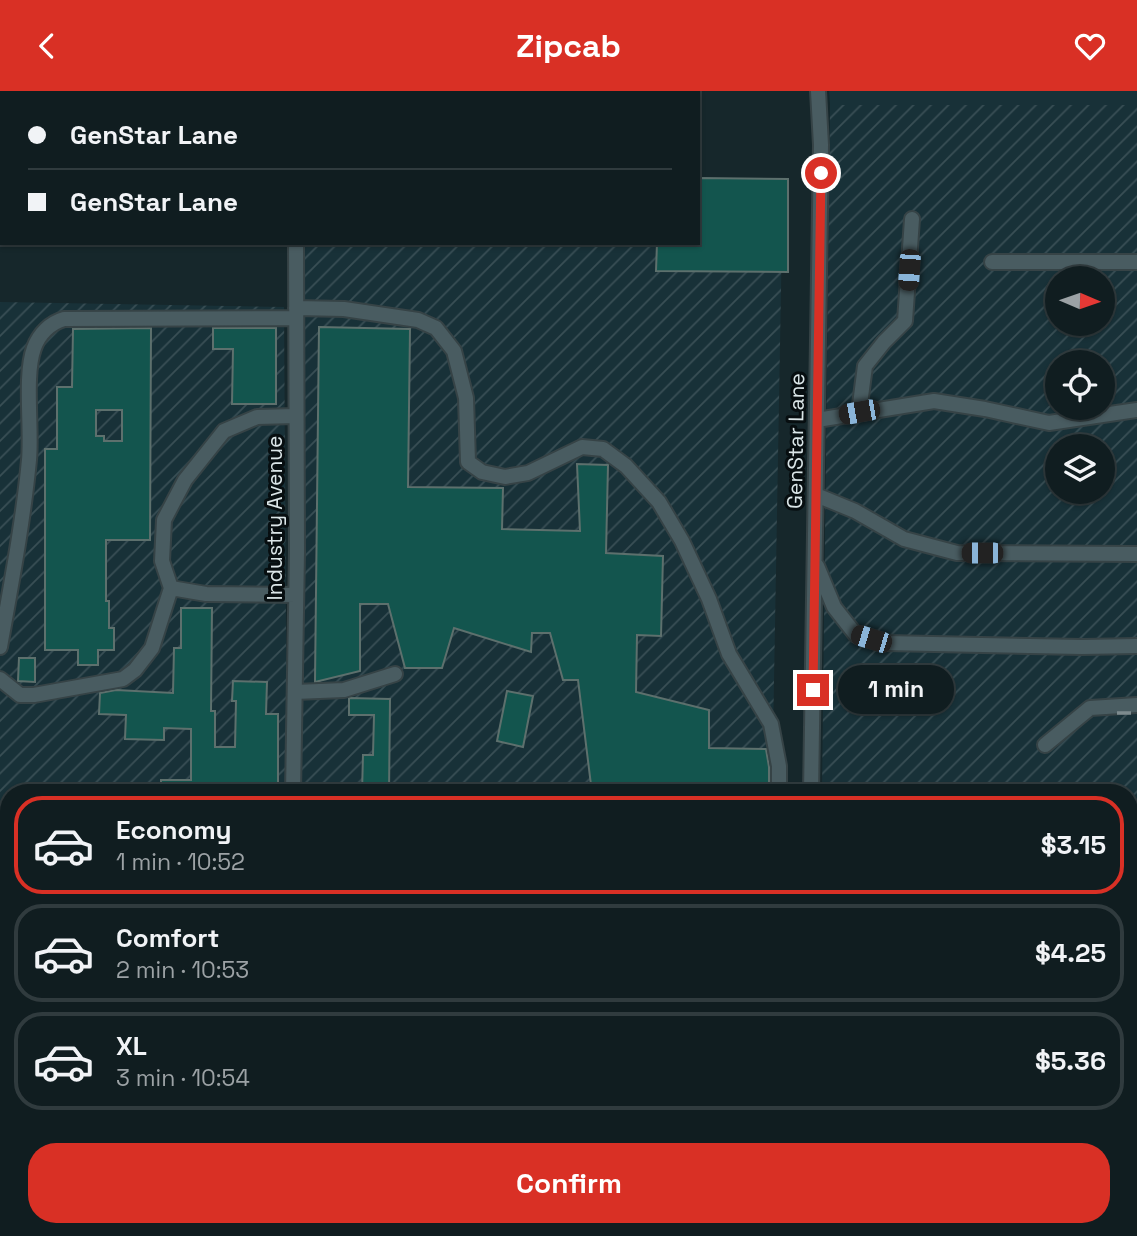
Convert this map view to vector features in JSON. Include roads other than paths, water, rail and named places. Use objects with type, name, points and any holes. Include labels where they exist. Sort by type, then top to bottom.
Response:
[{"type":"street","name":"GenStar Lane","points":[[811,784],[821,145],[818,91]]},
{"type":"street","points":[[859,412],[865,366],[905,321],[912,219]]},
{"type":"street","name":"Industry Avenue","points":[[293,784],[296,245]]},
{"type":"street","points":[[992,263],[1137,262]]},
{"type":"street","points":[[0,647],[17,557],[29,461],[30,363],[35,345],[54,322],[64,319],[356,311],[418,320],[436,328],[454,351],[466,398],[468,462],[482,472],[505,477],[528,473],[582,447],[603,449],[626,466],[659,502],[682,541],[709,599],[729,654],[771,724],[779,766],[779,784]]},
{"type":"street","points":[[817,420],[934,401],[1049,423],[1137,410]]},
{"type":"street","points":[[0,679],[20,695],[34,695],[123,679],[135,670],[152,647],[171,587],[162,561],[164,520],[185,480],[224,431],[257,417],[296,416]]},
{"type":"street","points":[[816,495],[855,511],[904,540],[957,553],[1137,554]]},
{"type":"street","points":[[815,561],[834,607],[856,635],[885,643],[1137,646]]},
{"type":"street","points":[[171,587],[206,594],[296,595]]},
{"type":"street","points":[[295,691],[344,690],[396,674]]},
{"type":"street","points":[[1045,745],[1090,708],[1137,705]]},
{"type":"railway","points":[[1117,713],[1137,713]]}]
